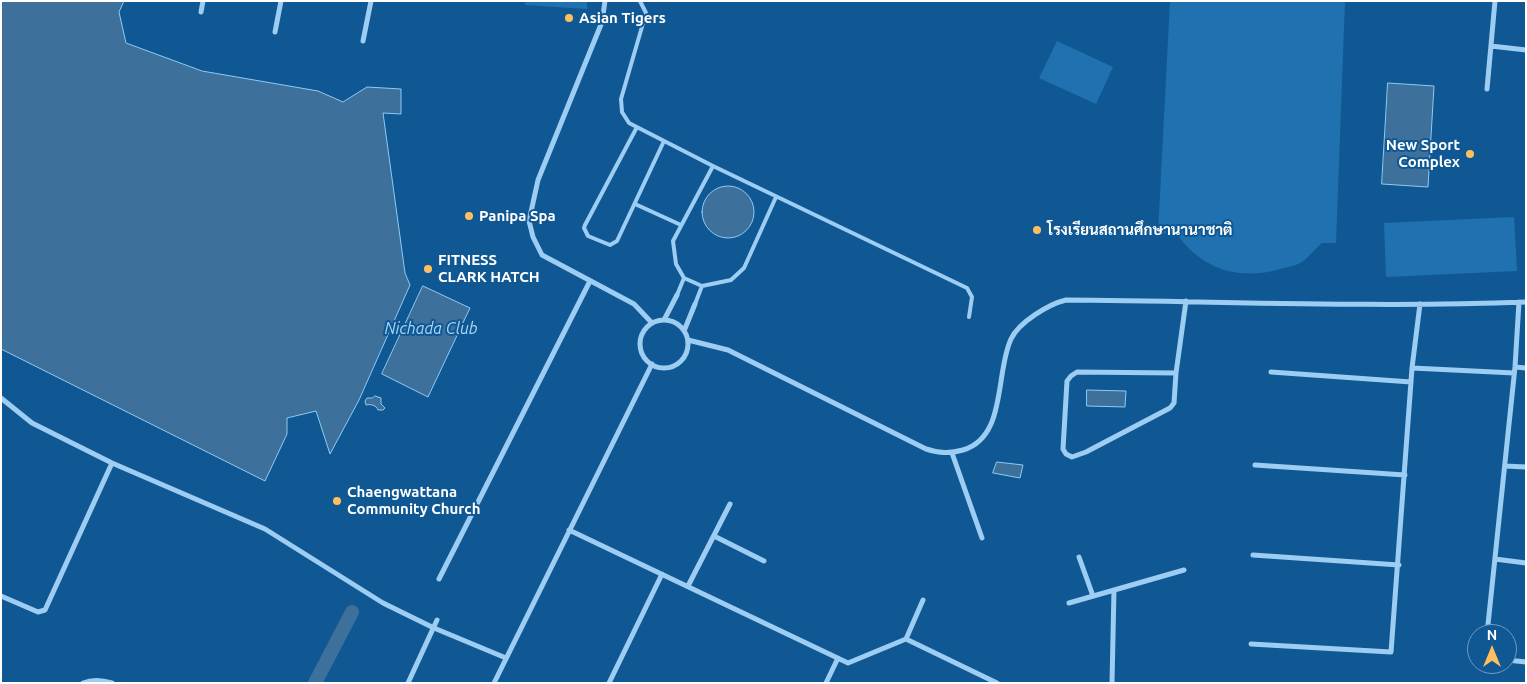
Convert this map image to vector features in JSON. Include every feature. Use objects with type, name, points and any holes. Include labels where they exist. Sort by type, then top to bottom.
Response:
[{"type":"street","points":[[200,12],[203,1]]},
{"type":"street","points":[[275,32],[281,1]]},
{"type":"street","points":[[363,41],[371,1]]},
{"type":"street","points":[[605,1],[602,22],[538,180],[529,221],[533,237],[542,255],[634,304],[652,323]]},
{"type":"street","points":[[1487,89],[1495,1]]},
{"type":"street","points":[[1491,46],[1526,50]]},
{"type":"street","points":[[439,579],[590,281]]},
{"type":"street","points":[[664,320],[676,295]]},
{"type":"street","points":[[688,340],[728,350],[926,449],[938,453],[952,453],[968,448],[991,427],[1006,352],[1012,337],[1023,325],[1056,302],[1066,300],[1420,304],[1526,302]]},
{"type":"street","points":[[1176,373],[1077,372],[1071,376],[1067,381],[1063,449],[1066,454],[1072,457],[1086,452],[1170,408],[1174,403],[1176,373],[1186,301]]},
{"type":"street","points":[[1488,624],[1515,370],[1519,302]]},
{"type":"street","points":[[684,331],[695,304]]},
{"type":"street","points":[[1251,644],[1391,652],[1399,565],[1412,368],[1420,304]]},
{"type":"street","points":[[664,320],[676,323],[684,331],[688,340],[686,353],[681,361],[671,367],[662,368],[644,358],[640,343],[643,331],[652,323],[664,320]]},
{"type":"street","points":[[494,683],[652,364]]},
{"type":"street","points":[[1412,368],[1515,370],[1526,368]]},
{"type":"street","points":[[1270,372],[1411,382]]},
{"type":"street","points":[[1,398],[32,423],[112,463],[265,530],[383,603],[434,628],[506,658]]},
{"type":"street","points":[[952,453],[982,538]]},
{"type":"street","points":[[1,596],[38,612],[45,610],[112,463]]},
{"type":"street","points":[[1254,465],[1405,475]]},
{"type":"street","points":[[1504,466],[1526,467]]},
{"type":"street","points":[[688,586],[730,504]]},
{"type":"street","points":[[569,530],[848,663],[906,639],[923,600]]},
{"type":"street","points":[[714,536],[764,561]]},
{"type":"street","points":[[1253,555],[1399,565]]},
{"type":"street","points":[[1079,557],[1093,596]]},
{"type":"street","points":[[1495,560],[1526,563]]},
{"type":"street","points":[[1069,602],[1184,570]]},
{"type":"street","points":[[609,683],[662,574]]},
{"type":"street","points":[[1112,683],[1114,590]]},
{"type":"street","points":[[408,683],[437,620]]},
{"type":"street","points":[[906,639],[997,683]]},
{"type":"street","points":[[826,683],[838,658]]},
{"type":"street","points":[[83,683],[90,680],[102,680],[112,683]]},
{"type":"lane","points":[[640,1],[646,13],[620,99],[622,112],[629,123],[776,197],[967,288],[972,297],[969,317]]},
{"type":"lane","points":[[637,127],[585,225],[584,228],[588,236],[606,245],[614,244],[617,241],[664,141]]},
{"type":"lane","points":[[713,166],[673,241],[676,264],[684,278],[702,286],[731,280],[744,268],[776,197]]},
{"type":"lane","points":[[635,204],[681,225]]},
{"type":"lane","points":[[676,295],[684,278]]},
{"type":"lane","points":[[695,304],[702,286]]},
{"type":"shaded area","points":[[526,1],[587,1],[587,9],[525,5]]},
{"type":"shaded area","points":[[1170,1],[1345,1],[1336,243],[1322,243],[1305,260],[1297,264],[1250,274],[1222,269],[1209,264],[1197,256],[1177,234],[1158,233]]},
{"type":"shaded area","points":[[1057,41],[1113,67],[1096,104],[1039,78]]},
{"type":"shaded area","points":[[1514,217],[1517,271],[1386,277],[1384,223]]},
{"type":"water","points":[[1,1],[124,1],[119,12],[126,43],[202,71],[318,91],[343,102],[367,87],[401,89],[401,114],[383,113],[405,273],[410,285],[359,400],[330,454],[316,411],[287,418],[287,434],[265,481],[1,349]]},
{"type":"water","points":[[1388,83],[1434,86],[1428,187],[1382,184]]},
{"type":"water","points":[[728,186],[738,188],[746,194],[752,202],[754,212],[752,222],[746,230],[738,236],[728,238],[718,236],[710,230],[704,222],[702,212],[704,202],[710,194],[718,188]]},
{"type":"water","name":"Nichada Club","points":[[423,286],[470,308],[428,397],[382,374]]},
{"type":"water","points":[[1087,390],[1126,391],[1125,407],[1087,406]]},
{"type":"water","points":[[375,396],[381,398],[381,404],[385,408],[383,410],[378,410],[373,405],[366,405],[365,401],[367,398]]},
{"type":"water","points":[[997,462],[1023,465],[1020,478],[993,473]]},
{"type":"waterway","points":[[315,683],[352,612]]},
{"type":"place","name":"Asian Tigers","points":[[569,18]]},
{"type":"place","name":"New Sport Complex","points":[[1470,154]]},
{"type":"place","name":"Panipa Spa","points":[[469,216]]},
{"type":"place","name":"โรงเรียนสถานศึกษานานาชาติ","points":[[1037,230]]},
{"type":"place","name":"FITNESS CLARK HATCH","points":[[428,269]]},
{"type":"place","name":"Chaengwattana Community Church","points":[[337,501]]}]
